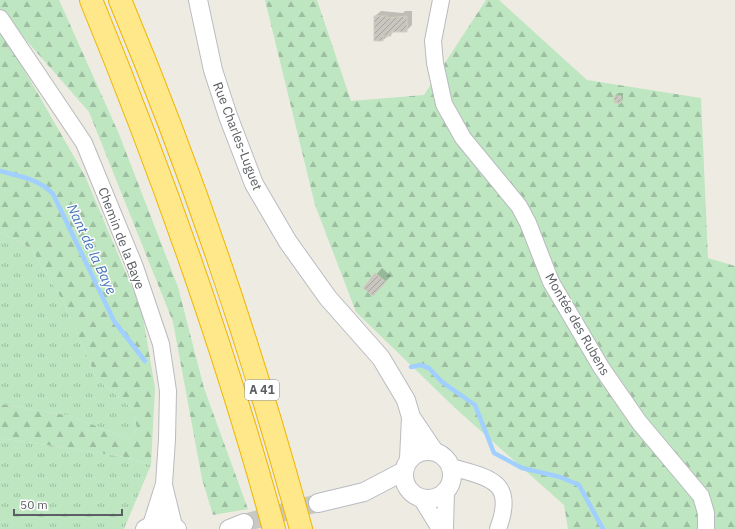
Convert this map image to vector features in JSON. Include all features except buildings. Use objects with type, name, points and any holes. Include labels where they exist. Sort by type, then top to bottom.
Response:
[{"type":"highway","name":"A 41","points":[[91,0],[161,180],[190,260],[237,400],[274,529]]},
{"type":"highway","name":"A 41","points":[[120,0],[178,146],[217,253],[264,397],[302,529]]},
{"type":"main road","name":"Rue Charles-Luguet","points":[[198,0],[213,70],[228,116],[254,184],[288,242],[328,298],[382,358],[406,400],[411,417],[434,451]]},
{"type":"main road","name":"Rue Charles-Luguet","points":[[406,465],[411,417]]},
{"type":"main road","points":[[318,503],[364,492],[415,494],[434,498],[449,481],[443,455],[434,451],[422,451],[406,465],[364,492]]},
{"type":"main road","points":[[406,465],[404,481],[415,494]]},
{"type":"main road","points":[[148,527],[163,523],[175,528]]},
{"type":"street","name":"Montée des Rubens","points":[[441,0],[433,41],[435,63],[444,104],[463,138],[520,206],[551,282],[601,367],[639,422],[701,496],[706,513],[706,529]]},
{"type":"street","name":"Chemin de la Baye","points":[[0,18],[84,143],[135,267],[161,344],[168,390],[164,484],[175,528]]},
{"type":"street","points":[[445,529],[449,481],[478,475],[491,479],[501,490],[505,502],[498,529]]},
{"type":"street","name":"Chemin de la Baye","points":[[148,527],[164,484]]},
{"type":"street","points":[[415,494],[440,529]]},
{"type":"green space","points":[[0,0],[59,0],[119,134],[178,287],[204,388],[248,509],[213,515],[202,479],[173,322],[89,112],[12,24],[14,52],[85,176],[142,311],[155,388],[151,465],[125,457],[0,438],[0,404],[71,416],[129,439],[137,429],[133,409],[97,379],[63,301],[31,248],[0,232]]},
{"type":"green space","points":[[265,0],[317,0],[351,101],[424,95],[486,0],[499,0],[587,80],[701,98],[708,258],[735,266],[735,529],[568,529],[564,505],[455,408],[356,312],[315,205]]},
{"type":"green space","points":[[0,232],[31,248],[63,301],[97,379],[133,409],[137,429],[129,439],[71,416],[0,404]]},
{"type":"green space","points":[[0,438],[125,457],[151,465],[124,529],[0,529]]},
{"type":"waterway","name":"Nant de la Baye","points":[[0,171],[35,181],[53,194],[114,321],[145,361]]},
{"type":"waterway","name":"Nant de la Baye","points":[[411,367],[420,365],[429,368],[442,382],[475,405],[494,453],[522,468],[560,477],[579,485],[603,529]]},
{"type":"tunnel","points":[[244,523],[318,503]]}]
